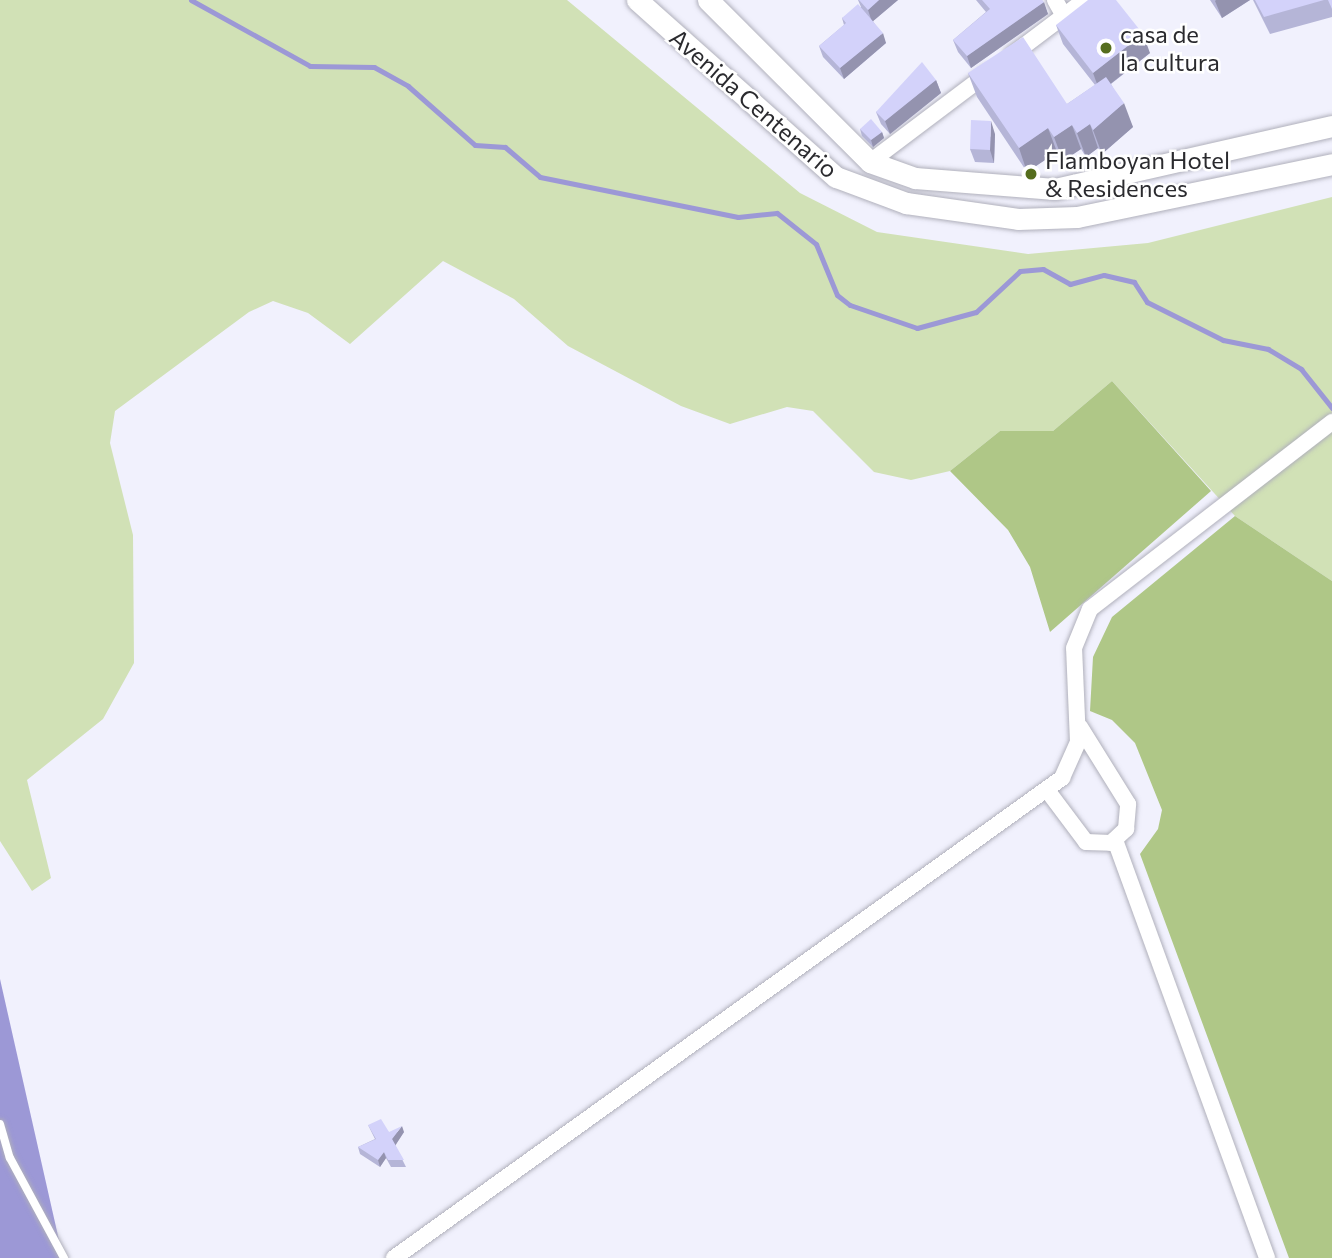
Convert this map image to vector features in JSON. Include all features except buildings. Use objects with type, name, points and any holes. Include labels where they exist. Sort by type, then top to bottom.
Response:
[{"type":"main road","name":"Avenida Centenario","points":[[637,0],[836,177],[906,203],[1018,219],[1077,217],[1332,164]]},
{"type":"main road","name":"Avenida Centenario","points":[[708,0],[870,162],[915,178],[1055,189],[1332,126]]},
{"type":"street","points":[[1055,0],[1064,16]]},
{"type":"street","points":[[870,162],[1086,0]]},
{"type":"street","points":[[394,1258],[1047,790],[1075,757],[1080,727],[1073,649],[1090,609],[1332,422]]},
{"type":"street","points":[[1047,790],[1081,840],[1096,845],[1115,840],[1128,824],[1128,804],[1080,727]]},
{"type":"street","points":[[1115,840],[1267,1258]]},
{"type":"lane","points":[[0,1124],[10,1158],[64,1258]]},
{"type":"green space","points":[[0,0],[567,0],[800,193],[877,232],[1028,254],[1148,243],[1332,197],[1332,581],[1235,516],[1112,381],[1053,431],[1000,431],[950,471],[911,480],[874,472],[813,411],[787,407],[730,424],[681,406],[568,346],[514,299],[443,261],[350,344],[308,313],[273,301],[249,312],[115,411],[110,443],[133,535],[134,663],[103,719],[27,780],[51,878],[32,891],[0,841]]},
{"type":"green space","points":[[1112,381],[1211,491],[1050,632],[1030,567],[1008,530],[950,471],[1000,431],[1053,431]]},
{"type":"green space","points":[[1235,516],[1332,581],[1332,1258],[1289,1258],[1140,854],[1158,829],[1162,810],[1135,743],[1112,720],[1090,711],[1093,657],[1112,617]]},
{"type":"shaded area","points":[[0,979],[63,1258],[0,1258]]},
{"type":"waterway","points":[[191,0],[310,66],[374,67],[408,86],[475,145],[505,147],[540,177],[738,217],[777,213],[816,244],[837,295],[850,305],[917,328],[976,312],[1020,271],[1043,269],[1070,284],[1104,275],[1134,282],[1147,302],[1223,340],[1268,349],[1301,369],[1332,408]]},
{"type":"place","name":"casa de la cultura","points":[[1106,48]]},
{"type":"place","name":"Flamboyan Hotel & Residences","points":[[1031,174]]}]
